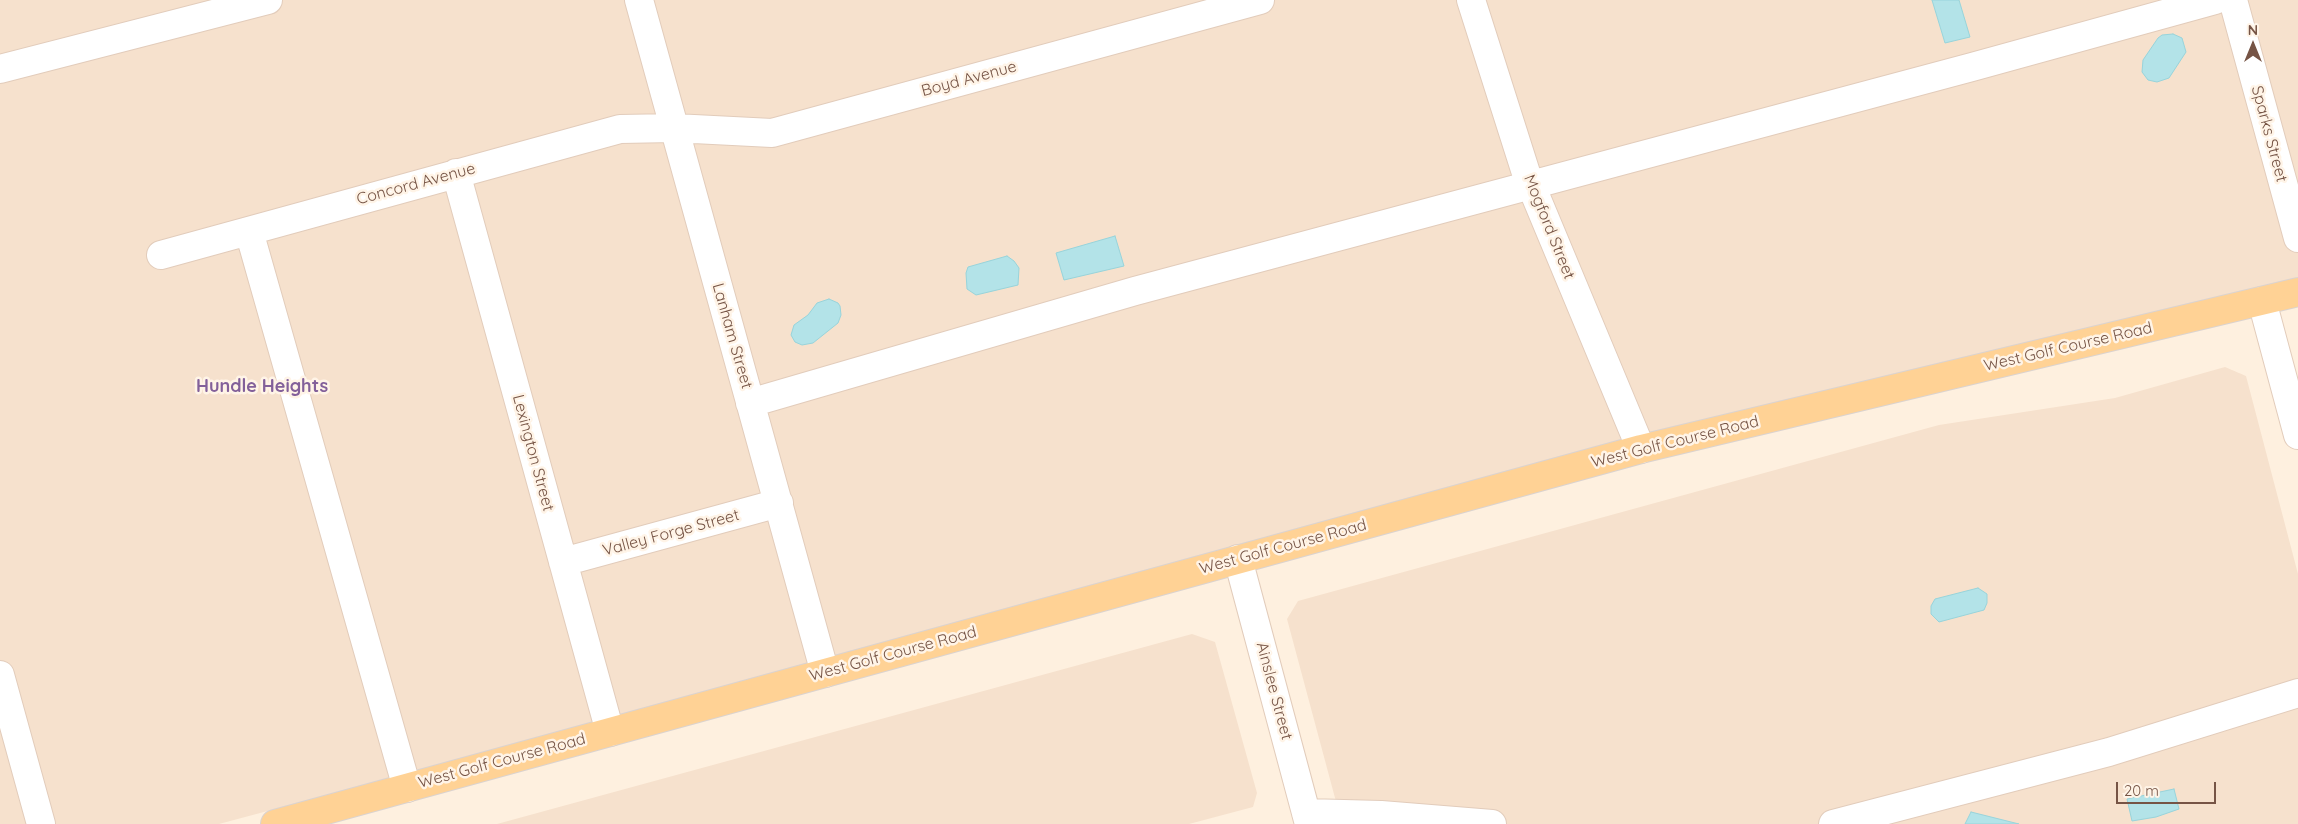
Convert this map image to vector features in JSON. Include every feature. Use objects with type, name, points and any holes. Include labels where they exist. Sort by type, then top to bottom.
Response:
[{"type":"main road","name":"West Golf Course Road","points":[[274,824],[1640,449],[2298,292]]},
{"type":"street","points":[[0,69],[268,0]]},
{"type":"street","name":"Lanham Street","points":[[639,0],[825,673]]},
{"type":"street","name":"Boyd Avenue","points":[[674,128],[772,133],[1260,0]]},
{"type":"street","name":"Mogford Street","points":[[1471,0],[1531,184],[1640,449]]},
{"type":"street","points":[[750,403],[1134,291],[1972,67],[2215,0]]},
{"type":"street","name":"Sparks Street","points":[[2233,0],[2298,238]]},
{"type":"street","name":"Concord Avenue","points":[[161,255],[620,129],[674,128]]},
{"type":"street","name":"Lexington Street","points":[[456,173],[610,732]]},
{"type":"street","points":[[249,231],[407,788]]},
{"type":"street","points":[[2262,302],[2298,435]]},
{"type":"street","name":"Valley Forge Street","points":[[563,562],[779,503]]},
{"type":"street","name":"Ainslee Street","points":[[1238,559],[1308,818]]},
{"type":"street","points":[[0,675],[41,824]]},
{"type":"street","points":[[1833,824],[2109,752],[2298,693]]},
{"type":"street","points":[[1308,818],[1381,815],[1492,824]]},
{"type":"shaded area","points":[[0,0],[2298,0],[2298,285],[1641,443],[219,824],[0,824]]},
{"type":"shaded area","points":[[2225,367],[2246,376],[2298,574],[2298,824],[1342,824],[1287,619],[1298,601],[1939,425],[2115,398]]},
{"type":"shaded area","points":[[1192,634],[1215,642],[1257,793],[1253,807],[1189,824],[497,824]]},
{"type":"water","points":[[1932,0],[1959,0],[1970,37],[1945,43]]},
{"type":"water","points":[[2173,34],[2182,38],[2186,52],[2169,78],[2157,82],[2148,80],[2142,72],[2143,60],[2158,38],[2162,35]]},
{"type":"water","points":[[1115,236],[1124,266],[1064,280],[1056,253]]},
{"type":"water","points":[[1007,256],[1019,268],[1018,285],[976,295],[967,289],[966,273],[968,267]]},
{"type":"water","points":[[829,299],[840,306],[841,315],[838,323],[813,343],[802,345],[795,342],[791,335],[794,325],[808,315],[817,303]]},
{"type":"water","points":[[1978,588],[1987,594],[1987,603],[1984,610],[1939,622],[1931,614],[1931,606],[1935,599]]},
{"type":"water","points":[[2174,789],[2179,809],[2156,817],[2132,821],[2127,799]]},
{"type":"water","points":[[1971,812],[2019,824],[1965,824]]},
{"type":"district","name":"Hundle Heights","points":[[262,387]]}]
